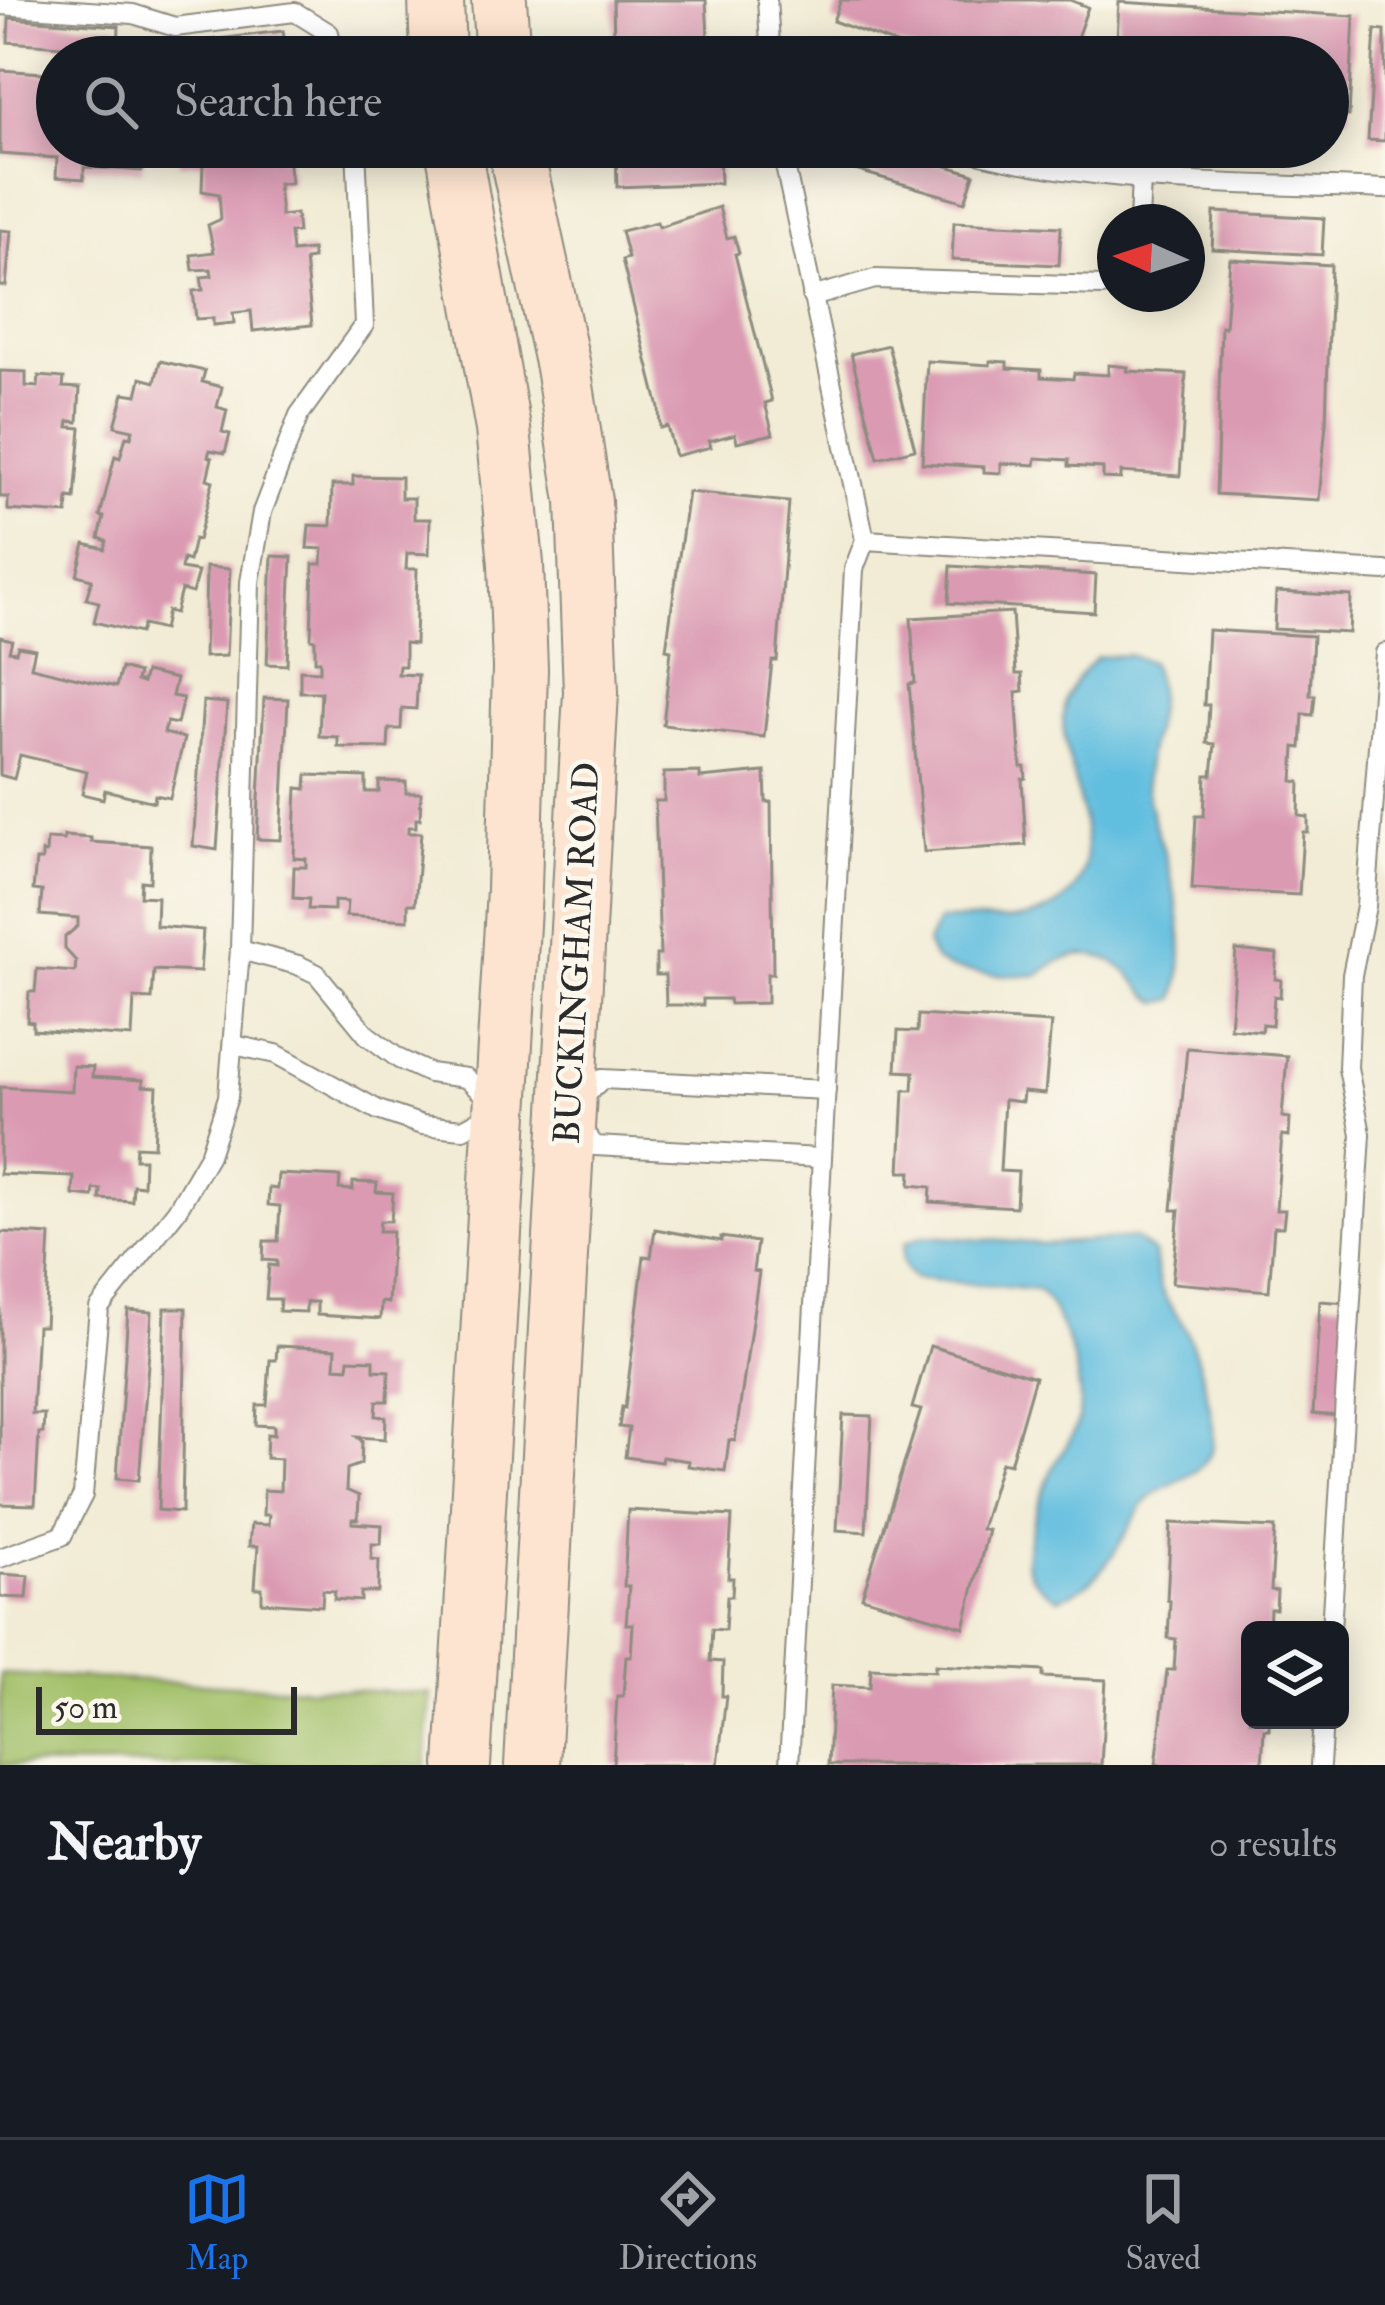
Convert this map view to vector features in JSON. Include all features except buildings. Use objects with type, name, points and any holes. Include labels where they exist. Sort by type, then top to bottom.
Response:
[{"type":"street","points":[[436,0],[437,36]]},
{"type":"street","points":[[500,0],[502,36]]},
{"type":"street","name":"BUCKINGHAM ROAD","points":[[457,168],[503,429],[520,668],[514,890],[463,1765]]},
{"type":"street","name":"BUCKINGHAM ROAD","points":[[520,168],[563,367],[584,501],[591,692],[532,1765]]},
{"type":"street","points":[[500,1109],[568,1113]]},
{"type":"lane","points":[[767,0],[770,36]]},
{"type":"lane","points":[[0,5],[134,14],[175,27],[296,12],[330,36]]},
{"type":"lane","points":[[0,1558],[62,1536],[83,1495],[99,1308],[177,1210],[209,1155],[228,1097],[240,950],[250,582],[262,512],[299,415],[364,325],[357,168]]},
{"type":"lane","points":[[785,168],[865,540],[854,569],[789,1765]]},
{"type":"lane","points":[[1061,168],[1142,178],[1385,189]]},
{"type":"lane","points":[[1140,204],[1142,178]]},
{"type":"lane","points":[[812,297],[875,279],[1097,286]]},
{"type":"lane","points":[[865,540],[1385,571]]},
{"type":"lane","points":[[1331,1621],[1361,1134],[1348,1068],[1352,975],[1366,906],[1385,653]]},
{"type":"lane","points":[[234,1045],[276,1054],[379,1110],[422,1125],[463,1129],[500,1109],[466,1078],[429,1072],[399,1059],[367,1035],[316,974],[240,950]]},
{"type":"lane","points":[[820,1158],[596,1146],[568,1113],[602,1079],[826,1090]]},
{"type":"lane","points":[[1320,1765],[1322,1729]]},
{"type":"green space","points":[[0,1674],[431,1694],[426,1765],[0,1765]]},
{"type":"water","points":[[1129,655],[1150,662],[1156,677],[1157,706],[1146,780],[1179,918],[1182,951],[1175,999],[1160,1003],[1121,968],[1086,955],[1062,960],[1039,975],[984,973],[942,965],[927,943],[938,921],[1014,920],[1039,914],[1067,897],[1082,875],[1086,847],[1068,756],[1065,703],[1097,657]]},
{"type":"water","points":[[924,1236],[1046,1244],[1134,1238],[1154,1253],[1161,1289],[1185,1328],[1201,1371],[1213,1426],[1211,1452],[1197,1469],[1150,1498],[1108,1562],[1074,1592],[1058,1598],[1035,1581],[1027,1565],[1031,1531],[1045,1488],[1074,1432],[1079,1412],[1077,1375],[1057,1317],[1038,1290],[914,1278],[903,1262],[903,1249],[905,1243]]}]
